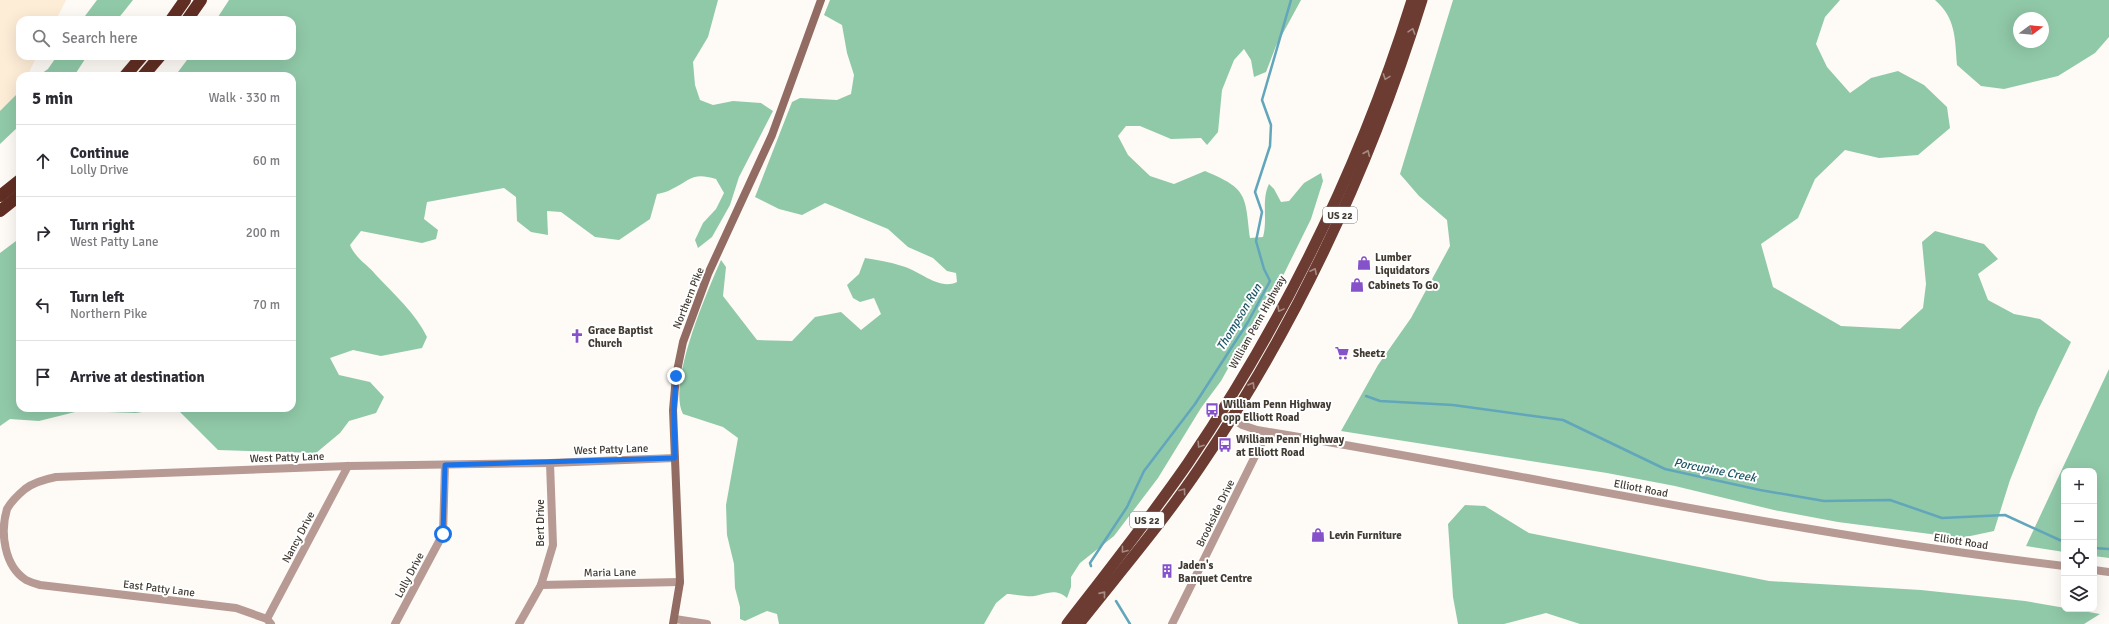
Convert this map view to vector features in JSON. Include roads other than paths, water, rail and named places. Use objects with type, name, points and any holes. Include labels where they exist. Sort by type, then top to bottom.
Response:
[{"type":"highway","points":[[174,16],[185,0]]},
{"type":"highway","points":[[190,16],[201,0]]},
{"type":"highway","name":"William Penn Highway","points":[[1067,624],[1166,495],[1220,412],[1270,328],[1346,179],[1377,102],[1412,0]]},
{"type":"highway","name":"US 22","points":[[1079,624],[1175,502],[1260,372],[1304,291],[1354,183],[1386,105],[1422,0]]},
{"type":"highway","points":[[128,72],[139,60]]},
{"type":"highway","points":[[146,72],[157,60]]},
{"type":"highway","points":[[0,196],[16,183]]},
{"type":"highway","points":[[0,211],[16,198]]},
{"type":"main road","name":"Northern Pike","points":[[674,622],[680,582],[674,390],[683,342],[708,274],[772,135],[821,0]]},
{"type":"street","name":"Elliott Road","points":[[1220,412],[1251,429],[1267,432],[1426,459],[1762,522],[2061,566]]},
{"type":"street","name":"Brookside Drive","points":[[1172,624],[1267,432]]},
{"type":"street","name":"West Patty Lane","points":[[40,585],[26,580],[14,569],[5,554],[2,539],[2,525],[7,509],[26,488],[39,481],[56,477],[348,466],[550,463],[675,458]]},
{"type":"street","name":"Bert Drive","points":[[519,624],[541,585],[552,545],[550,463]]},
{"type":"street","name":"Lolly Drive","points":[[395,624],[443,534],[445,465]]},
{"type":"street","name":"Nancy Drive","points":[[269,621],[348,466]]},
{"type":"street","points":[[2097,570],[2109,572]]},
{"type":"street","name":"Maria Lane","points":[[541,585],[680,582]]},
{"type":"street","name":"East Patty Lane","points":[[40,585],[236,608],[269,621]]},
{"type":"street","points":[[674,622],[706,624]]},
{"type":"waterway","name":"Thompson Run","points":[[1091,566],[1090,563],[1127,507],[1144,471],[1195,404],[1248,322],[1270,281],[1264,269],[1256,241],[1262,212],[1255,192],[1270,146],[1271,125],[1262,100],[1291,0]]},
{"type":"waterway","name":"Porcupine Creek","points":[[1366,396],[1380,401],[1453,405],[1563,420],[1665,469],[1760,490],[1824,501],[1890,500],[1942,518],[2005,515],[2061,541]]},
{"type":"waterway","name":"Porcupine Creek","points":[[2097,548],[2109,549]]},
{"type":"waterway","name":"Thompson Run","points":[[1116,601],[1130,624]]},
{"type":"place","name":"Lumber Liquidators","points":[[1364,263]]},
{"type":"place","name":"Cabinets To Go","points":[[1357,285]]},
{"type":"place","name":"Grace Baptist Church","points":[[577,336]]},
{"type":"place","name":"Sheetz","points":[[1342,353]]},
{"type":"place","name":"William Penn Highway opp Elliott Road","points":[[1212,410]]},
{"type":"place","name":"William Penn Highway at Elliott Road","points":[[1225,445]]},
{"type":"place","name":"Levin Furniture","points":[[1318,535]]},
{"type":"place","name":"Jaden's Banquet Centre","points":[[1167,571]]}]
